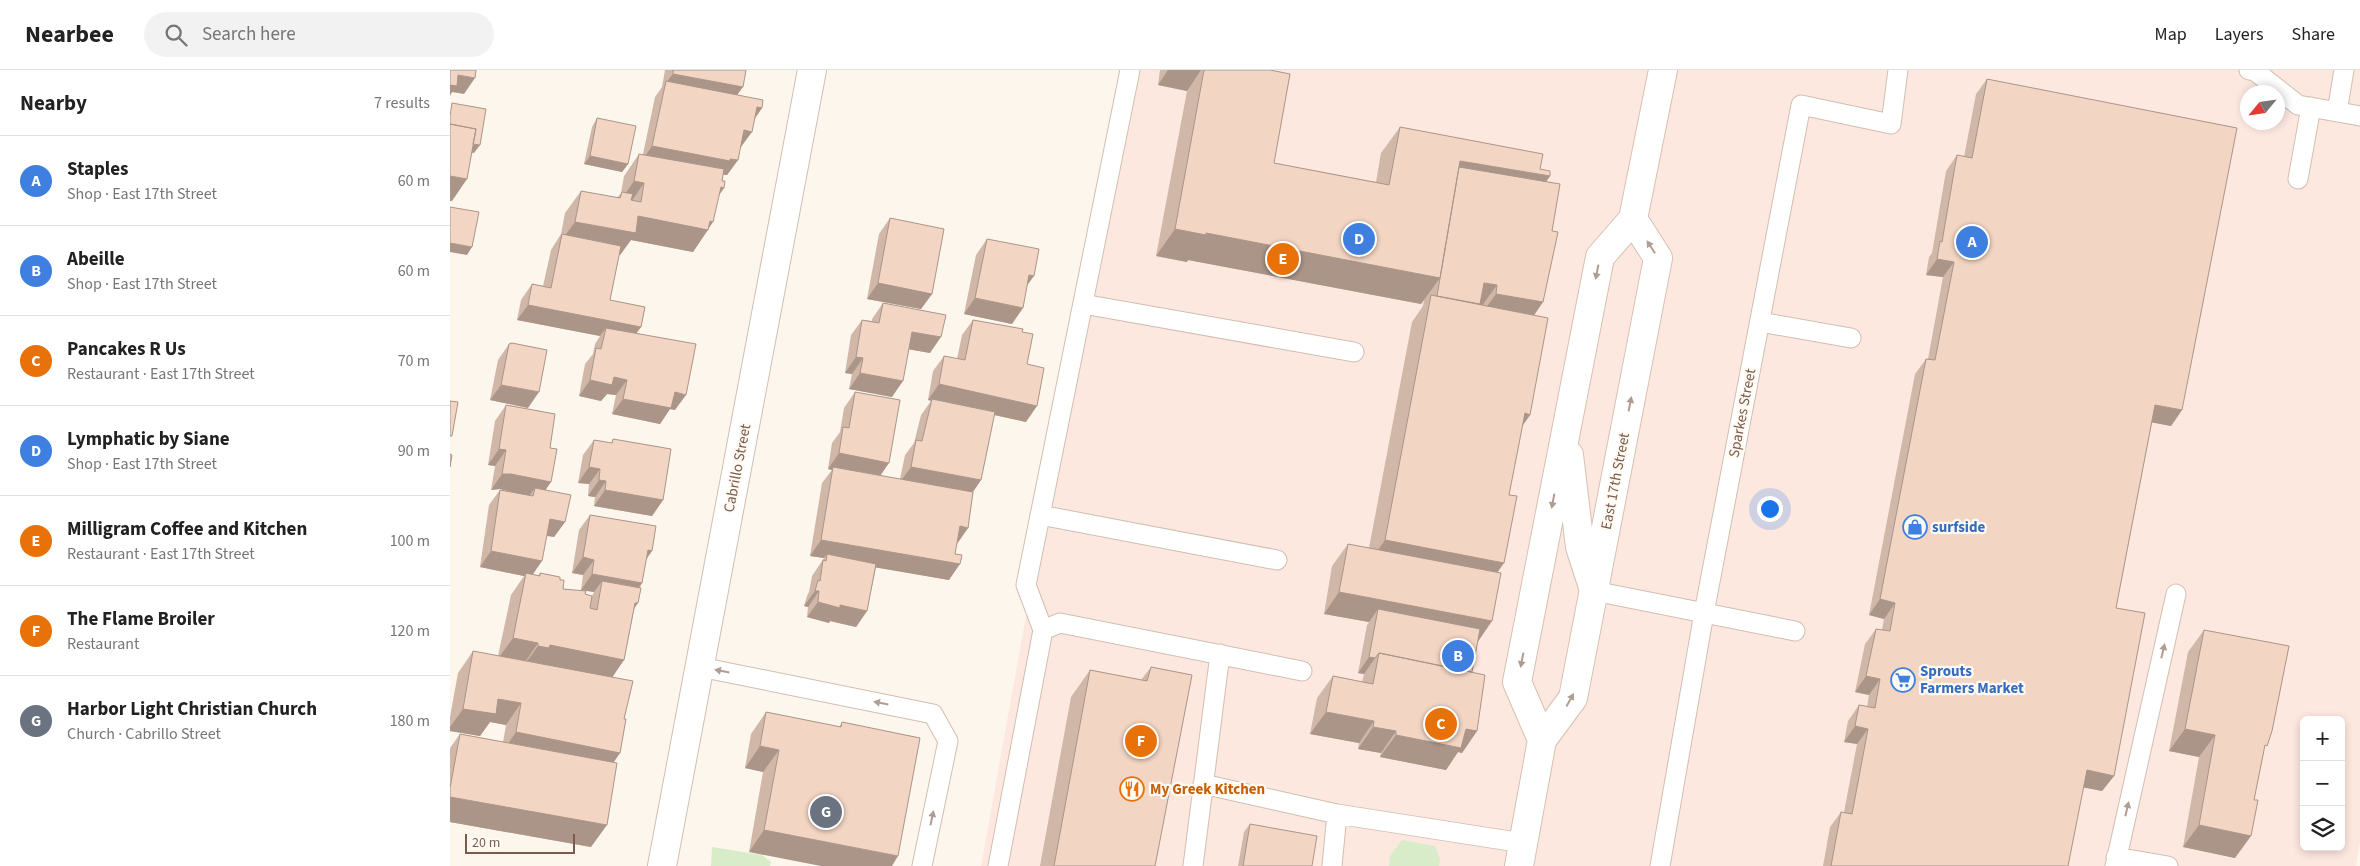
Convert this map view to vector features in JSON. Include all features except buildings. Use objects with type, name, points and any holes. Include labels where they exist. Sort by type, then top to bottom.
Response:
[{"type":"main road","name":"Cabrillo Street","points":[[662,866],[812,70]]},
{"type":"main road","points":[[1542,740],[1518,682],[1600,257],[1633,219],[1663,70]]},
{"type":"main road","name":"East 17th Street","points":[[1521,855],[1542,740],[1573,698],[1658,258],[1633,219]]},
{"type":"main road","points":[[1566,429],[1580,547],[1594,591]]},
{"type":"lane","points":[[998,866],[1044,630],[1026,584],[1130,70]]},
{"type":"lane","name":"Sparkes Street","points":[[1660,866],[1704,613],[1802,105],[1891,124],[1898,70]]},
{"type":"lane","points":[[2249,70],[2254,71],[2298,105],[2360,116]]},
{"type":"lane","points":[[2337,112],[2344,70]]},
{"type":"lane","points":[[2298,179],[2311,107]]},
{"type":"lane","points":[[1083,304],[1354,352]]},
{"type":"lane","points":[[1760,322],[1851,338]]},
{"type":"lane","points":[[1040,515],[1277,560]]},
{"type":"lane","points":[[1594,591],[1795,630]]},
{"type":"lane","points":[[2168,866],[2116,861],[2176,594]]},
{"type":"lane","points":[[1044,630],[1060,623],[1302,671]]},
{"type":"lane","points":[[1193,866],[1220,654]]},
{"type":"lane","points":[[700,667],[932,714],[948,741],[922,866]]},
{"type":"lane","points":[[1203,784],[1521,855]]},
{"type":"lane","points":[[1332,866],[1337,814]]},
{"type":"shaded area","points":[[1124,70],[2360,70],[2360,842],[2356,866],[981,866]]},
{"type":"green space","points":[[1402,840],[1435,846],[1440,859],[1439,866],[1389,866],[1390,856]]},
{"type":"green space","points":[[712,847],[762,855],[771,862],[770,866],[711,866]]},
{"type":"place","name":"Lymphatic by Siane","points":[[1359,239]]},
{"type":"place","name":"Staples","points":[[1972,242]]},
{"type":"place","name":"Milligram Coffee and Kitchen","points":[[1283,259]]},
{"type":"place","name":"surfside","points":[[1915,527]]},
{"type":"place","name":"Abeille","points":[[1458,656]]},
{"type":"place","name":"Sprouts Farmers Market","points":[[1903,680]]},
{"type":"place","name":"Pancakes R Us","points":[[1441,724]]},
{"type":"place","name":"The Flame Broiler","points":[[1141,741]]},
{"type":"place","name":"My Greek Kitchen","points":[[1132,789]]},
{"type":"place","name":"Harbor Light Christian Church","points":[[826,812]]}]
